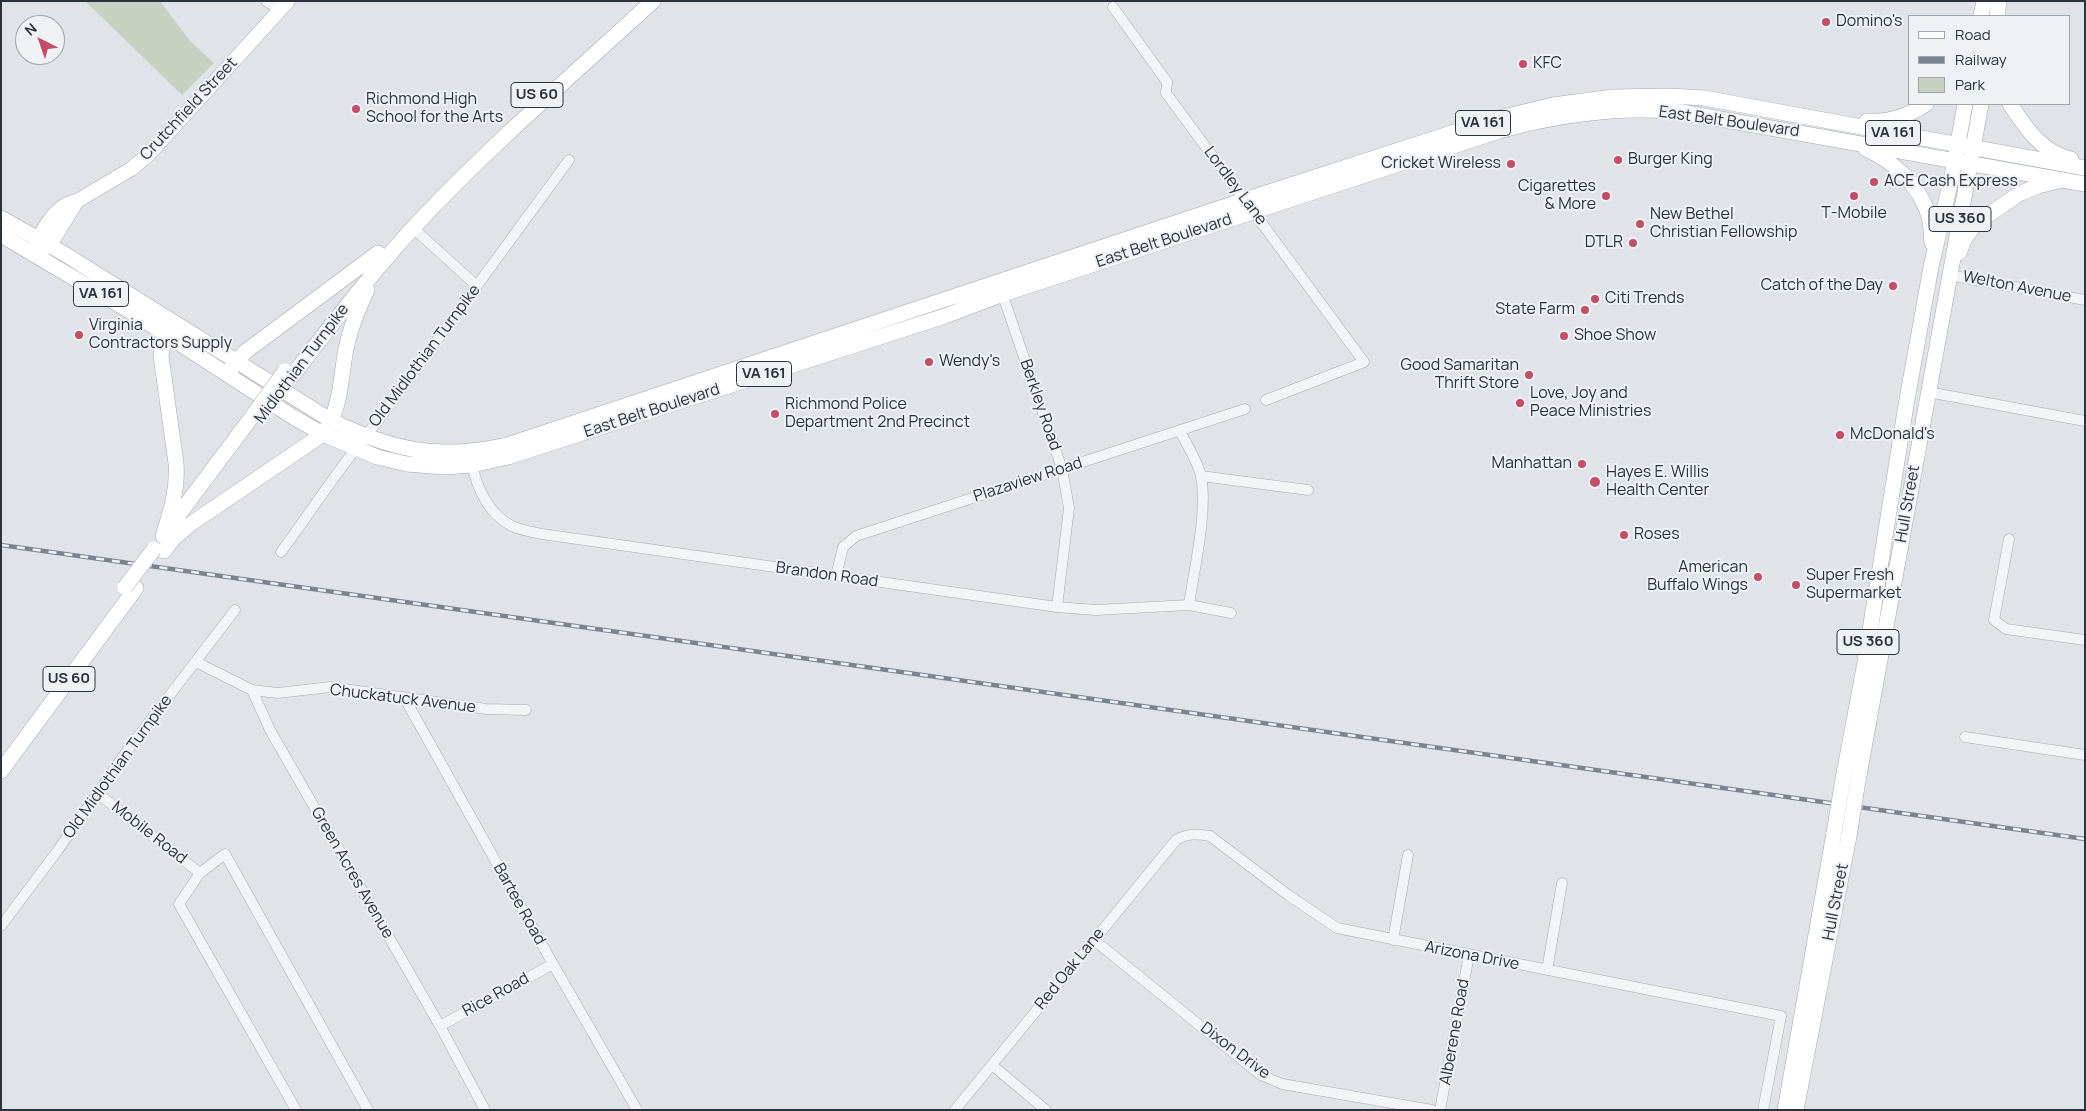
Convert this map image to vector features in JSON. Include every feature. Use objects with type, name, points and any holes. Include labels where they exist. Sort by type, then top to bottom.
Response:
[{"type":"main road","name":"Midlothian Turnpike","points":[[1,754],[131,587],[289,373],[378,261],[406,221],[468,159],[638,1]]},
{"type":"main road","name":"Midlothian Turnpike","points":[[378,261],[485,156],[653,1]]},
{"type":"main road","points":[[1981,15],[1984,1]]},
{"type":"main road","points":[[1995,1],[1996,15]]},
{"type":"main road","points":[[1996,15],[2000,1]]},
{"type":"main road","name":"East Belt Boulevard","points":[[236,360],[332,421],[384,459],[407,464],[444,467],[470,458],[508,457],[945,316],[1000,288],[1244,200],[1495,119],[1553,105],[1585,100],[1658,96],[1691,97],[1735,103],[2085,168]]},
{"type":"main road","points":[[1829,121],[1858,120],[1872,122],[1895,119],[1910,114],[1924,105]]},
{"type":"main road","name":"Hull Street","points":[[1850,780],[1921,432],[1949,275],[1963,162],[1958,145],[1965,105]]},
{"type":"main road","name":"Hull Street","points":[[1796,1110],[1850,780],[1864,668],[1906,406],[1933,255],[1963,162],[1973,148],[1981,105]]},
{"type":"main road","points":[[2011,105],[2032,134],[2044,146],[2060,156],[2085,161]]},
{"type":"main road","name":"East Belt Boulevard","points":[[1000,288],[1254,212],[1499,131],[1530,122],[1587,114],[1639,110],[1681,112],[2085,184]]},
{"type":"main road","points":[[1849,141],[1878,154],[1891,163],[1910,183],[1924,204],[1929,216],[1933,255]]},
{"type":"main road","points":[[1949,275],[1964,240],[1975,224],[2019,194],[2038,186],[2061,180]]},
{"type":"main road","name":"VA 161","points":[[1,218],[44,242],[168,324],[228,374]]},
{"type":"main road","name":"VA 161","points":[[1,235],[236,360]]},
{"type":"main road","points":[[228,374],[236,360],[378,261]]},
{"type":"main road","points":[[164,543],[323,434],[332,421],[338,400],[352,322],[378,261]]},
{"type":"main road","points":[[164,543],[177,481],[162,356],[168,324]]},
{"type":"main road","points":[[1914,364],[1922,386],[1928,392]]},
{"type":"main road","name":"East Belt Boulevard","points":[[228,374],[323,434],[358,439]]},
{"type":"main road","points":[[338,400],[343,416],[358,439]]},
{"type":"main road","points":[[1906,406],[1916,418],[1921,432]]},
{"type":"main road","name":"Midlothian Turnpike","points":[[1,771],[131,587]]},
{"type":"main road","name":"Hull Street","points":[[1785,1110],[1841,835]]},
{"type":"street","points":[[266,1],[284,6]]},
{"type":"street","name":"Crutchfield Street","points":[[35,254],[77,201],[131,168],[149,154],[284,6]]},
{"type":"street","name":"Lordley Lane","points":[[1113,7],[1167,82],[1166,93],[1364,362],[1266,400]]},
{"type":"street","name":"Old Midlothian Turnpike","points":[[281,552],[358,439],[477,286],[569,160]]},
{"type":"street","points":[[413,228],[477,286]]},
{"type":"street","name":"Welton Avenue","points":[[1949,275],[2085,300]]},
{"type":"street","name":"Berkley Road","points":[[1000,288],[1062,469],[1069,508],[1057,607]]},
{"type":"street","points":[[1928,392],[2085,420]]},
{"type":"street","name":"Plazaview Road","points":[[836,576],[843,547],[856,536],[1245,409]]},
{"type":"street","points":[[1180,431],[1201,476],[1202,511],[1189,605]]},
{"type":"street","name":"Brandon Road","points":[[470,458],[483,498],[489,507],[502,520],[513,527],[542,534],[1057,607],[1096,610],[1189,605],[1231,614]]},
{"type":"street","points":[[1201,476],[1308,490]]},
{"type":"street","points":[[2009,539],[1994,620],[2006,629],[2085,640]]},
{"type":"street","name":"Old Midlothian Turnpike","points":[[1,926],[97,793],[235,610]]},
{"type":"street","points":[[196,662],[252,690]]},
{"type":"street","name":"Chuckatuck Avenue","points":[[252,690],[278,693],[330,687],[486,710],[526,710]]},
{"type":"street","name":"Green Acres Avenue","points":[[252,690],[270,730],[440,1026],[485,1110]]},
{"type":"street","name":"Bartee Road","points":[[404,697],[552,964],[637,1110]]},
{"type":"street","points":[[1965,737],[2085,755]]},
{"type":"street","name":"Mobile Road","points":[[97,793],[200,873]]},
{"type":"street","name":"Red Oak Lane","points":[[954,1110],[1176,840],[1190,834]]},
{"type":"street","name":"Arizona Drive","points":[[1190,834],[1210,836],[1288,895],[1337,928],[1781,1016],[1763,1110]]},
{"type":"street","points":[[296,1110],[179,904],[200,873],[225,854],[368,1110]]},
{"type":"street","points":[[1393,940],[1408,855]]},
{"type":"street","points":[[1547,970],[1562,883]]},
{"type":"street","name":"Dixon Drive","points":[[1094,940],[1254,1068],[1272,1080],[1282,1084],[1432,1110]]},
{"type":"street","name":"Alberene Road","points":[[1440,1110],[1469,955]]},
{"type":"street","name":"Rice Road","points":[[440,1026],[552,964]]},
{"type":"street","points":[[992,1065],[1046,1110]]},
{"type":"green space","points":[[85,1],[160,1],[190,41],[214,63],[182,95]]},
{"type":"railway","points":[[1,545],[2085,839]]},
{"type":"place","name":"Domino's","points":[[1826,22]]},
{"type":"place","name":"KFC","points":[[1523,64]]},
{"type":"place","name":"Richmond High School for the Arts","points":[[356,109]]},
{"type":"place","name":"Burger King","points":[[1618,160]]},
{"type":"place","name":"Cricket Wireless","points":[[1511,164]]},
{"type":"place","name":"ACE Cash Express","points":[[1874,182]]},
{"type":"place","name":"Cigarettes & More","points":[[1606,196]]},
{"type":"place","name":"T-Mobile","points":[[1854,196]]},
{"type":"place","name":"New Bethel Christian Fellowship","points":[[1640,224]]},
{"type":"place","name":"DTLR","points":[[1633,243]]},
{"type":"place","name":"Catch of the Day","points":[[1893,286]]},
{"type":"place","name":"Citi Trends","points":[[1595,299]]},
{"type":"place","name":"State Farm","points":[[1585,310]]},
{"type":"place","name":"Virginia Contractors Supply","points":[[79,335]]},
{"type":"place","name":"Shoe Show","points":[[1564,336]]},
{"type":"place","name":"Wendy's","points":[[929,362]]},
{"type":"place","name":"Good Samaritan Thrift Store","points":[[1529,375]]},
{"type":"place","name":"Love, Joy and Peace Ministries","points":[[1520,403]]},
{"type":"place","name":"Richmond Police Department 2nd Precinct","points":[[775,414]]},
{"type":"place","name":"McDonald's","points":[[1840,435]]},
{"type":"place","name":"Manhattan","points":[[1582,464]]},
{"type":"place","name":"Hayes E. Willis Health Center","points":[[1595,482]]},
{"type":"place","name":"Roses","points":[[1624,535]]},
{"type":"place","name":"American Buffalo Wings","points":[[1758,577]]},
{"type":"place","name":"Super Fresh Supermarket","points":[[1796,585]]}]
